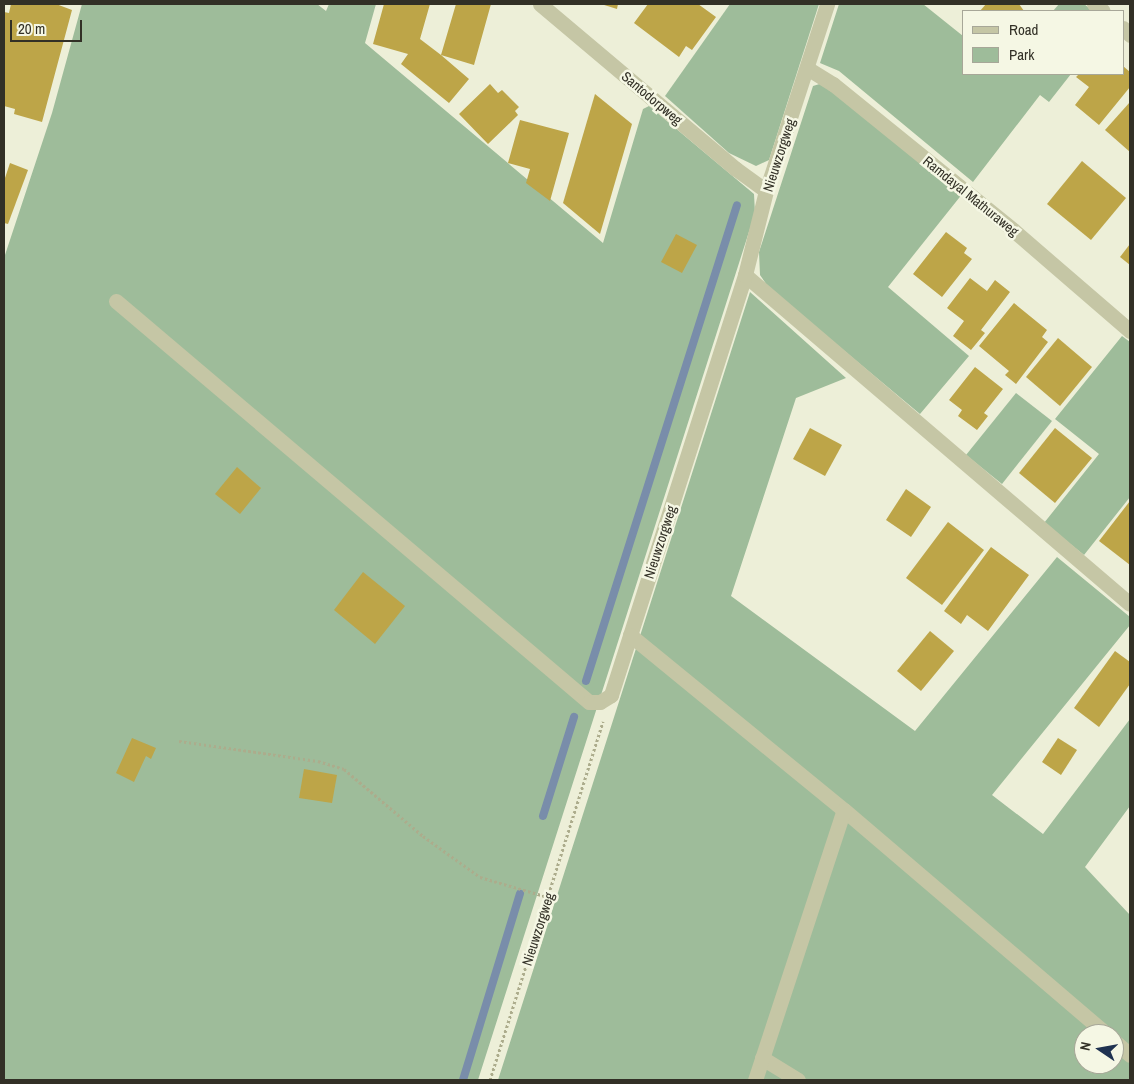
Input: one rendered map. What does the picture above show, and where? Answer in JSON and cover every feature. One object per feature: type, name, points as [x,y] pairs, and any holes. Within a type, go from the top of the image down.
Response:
[{"type":"street","name":"Santodorpweg","points":[[540,4],[736,169],[766,191]]},
{"type":"street","name":"Nieuwzorgweg","points":[[611,696],[745,275],[766,191],[808,68],[827,4]]},
{"type":"street","name":"Ramdayal Mathuraweg","points":[[808,68],[833,84],[1006,224],[1130,331]]},
{"type":"street","points":[[745,275],[1130,604]]},
{"type":"street","points":[[116,301],[589,702],[600,702],[611,696]]},
{"type":"street","points":[[630,635],[844,810],[1094,1024]]},
{"type":"street","points":[[755,1080],[844,810]]},
{"type":"street","points":[[762,1058],[798,1080]]},
{"type":"path","name":"Nieuwzorgweg","points":[[490,1080],[611,696]]},
{"type":"path","points":[[179,742],[318,761],[344,769],[423,836],[480,877],[548,897]]},
{"type":"green space","points":[[82,4],[317,4],[326,11],[329,4],[376,4],[365,43],[603,243],[643,109],[649,106],[754,194],[755,213],[478,1080],[4,1080],[4,258],[52,113]]},
{"type":"green space","points":[[730,4],[819,4],[769,160],[756,166],[729,153],[665,96]]},
{"type":"green space","points":[[839,4],[923,4],[962,35],[962,75],[1070,75],[1049,102],[1040,95],[973,182],[839,71],[820,63]]},
{"type":"green space","points":[[1059,4],[1084,4],[1092,10],[1054,10]]},
{"type":"green space","points":[[826,82],[963,193],[888,287],[969,356],[920,414],[769,288],[760,275],[759,252],[813,86]]},
{"type":"green space","points":[[750,292],[846,378],[796,398],[731,596],[915,731],[1057,557],[1130,617],[1130,625],[992,795],[1043,834],[1130,719],[1130,806],[1085,867],[1130,915],[1130,1080],[498,1080]]},
{"type":"green space","points":[[1122,336],[1130,342],[1130,497],[1084,555],[1044,523],[1099,454],[1055,419]]},
{"type":"green space","points":[[1016,393],[1052,421],[1002,484],[966,455]]},
{"type":"building","points":[[11,4],[56,4],[72,10],[42,122],[14,114],[15,109],[4,106],[4,12],[9,13]]},
{"type":"building","points":[[384,4],[430,4],[420,39],[469,79],[449,103],[401,64],[408,54],[373,44]]},
{"type":"building","points":[[456,4],[491,4],[474,65],[441,55]]},
{"type":"building","points":[[601,4],[618,4],[617,9]]},
{"type":"building","points":[[648,4],[698,4],[716,17],[692,50],[686,46],[679,57],[634,23]]},
{"type":"building","points":[[986,4],[1019,4],[1023,10],[981,10]]},
{"type":"building","points":[[1124,67],[1130,72],[1130,87],[1099,125],[1075,105],[1089,87],[1076,77],[1078,75],[1124,75]]},
{"type":"building","points":[[490,84],[498,93],[502,90],[519,107],[515,111],[518,115],[488,144],[459,114]]},
{"type":"building","points":[[595,94],[632,124],[600,234],[563,203]]},
{"type":"building","points":[[1130,102],[1130,152],[1105,130]]},
{"type":"building","points":[[520,120],[569,133],[550,201],[526,183],[530,169],[508,163]]},
{"type":"building","points":[[1082,161],[1126,198],[1091,240],[1047,204]]},
{"type":"building","points":[[10,163],[28,170],[8,224],[4,223],[4,181]]},
{"type":"building","points":[[946,232],[967,248],[964,253],[972,259],[942,297],[913,274]]},
{"type":"building","points":[[676,234],[697,245],[682,273],[661,262]]},
{"type":"building","points":[[1130,244],[1130,265],[1120,257]]},
{"type":"building","points":[[970,278],[987,291],[995,280],[1010,292],[981,330],[985,333],[971,350],[953,336],[964,321],[947,308]]},
{"type":"building","points":[[1014,303],[1047,330],[1042,337],[1048,342],[1016,384],[1005,375],[1009,371],[979,346]]},
{"type":"building","points":[[1058,338],[1092,367],[1060,406],[1026,377]]},
{"type":"building","points":[[975,367],[1003,389],[984,413],[988,416],[977,430],[958,416],[962,410],[949,400]]},
{"type":"building","points":[[810,428],[842,445],[825,476],[793,459]]},
{"type":"building","points":[[1055,428],[1092,458],[1055,503],[1019,473]]},
{"type":"building","points":[[237,467],[261,488],[240,514],[215,494]]},
{"type":"building","points":[[906,489],[931,507],[911,537],[886,520]]},
{"type":"building","points":[[1130,501],[1130,565],[1099,541]]},
{"type":"building","points":[[948,522],[984,550],[942,605],[906,578]]},
{"type":"building","points":[[991,547],[1029,575],[988,631],[967,615],[961,624],[944,611]]},
{"type":"building","points":[[363,572],[405,606],[375,644],[334,610]]},
{"type":"building","points":[[930,631],[954,651],[921,691],[897,671]]},
{"type":"building","points":[[1115,651],[1130,662],[1130,684],[1099,727],[1074,708]]},
{"type":"building","points":[[132,738],[156,748],[151,759],[146,756],[134,782],[116,773]]},
{"type":"building","points":[[1058,738],[1077,750],[1061,775],[1042,762]]},
{"type":"building","points":[[304,769],[337,775],[332,803],[299,798]]},
{"type":"waterway","points":[[586,681],[737,205]]},
{"type":"waterway","points":[[543,816],[574,717]]},
{"type":"waterway","points":[[463,1080],[520,893]]}]
